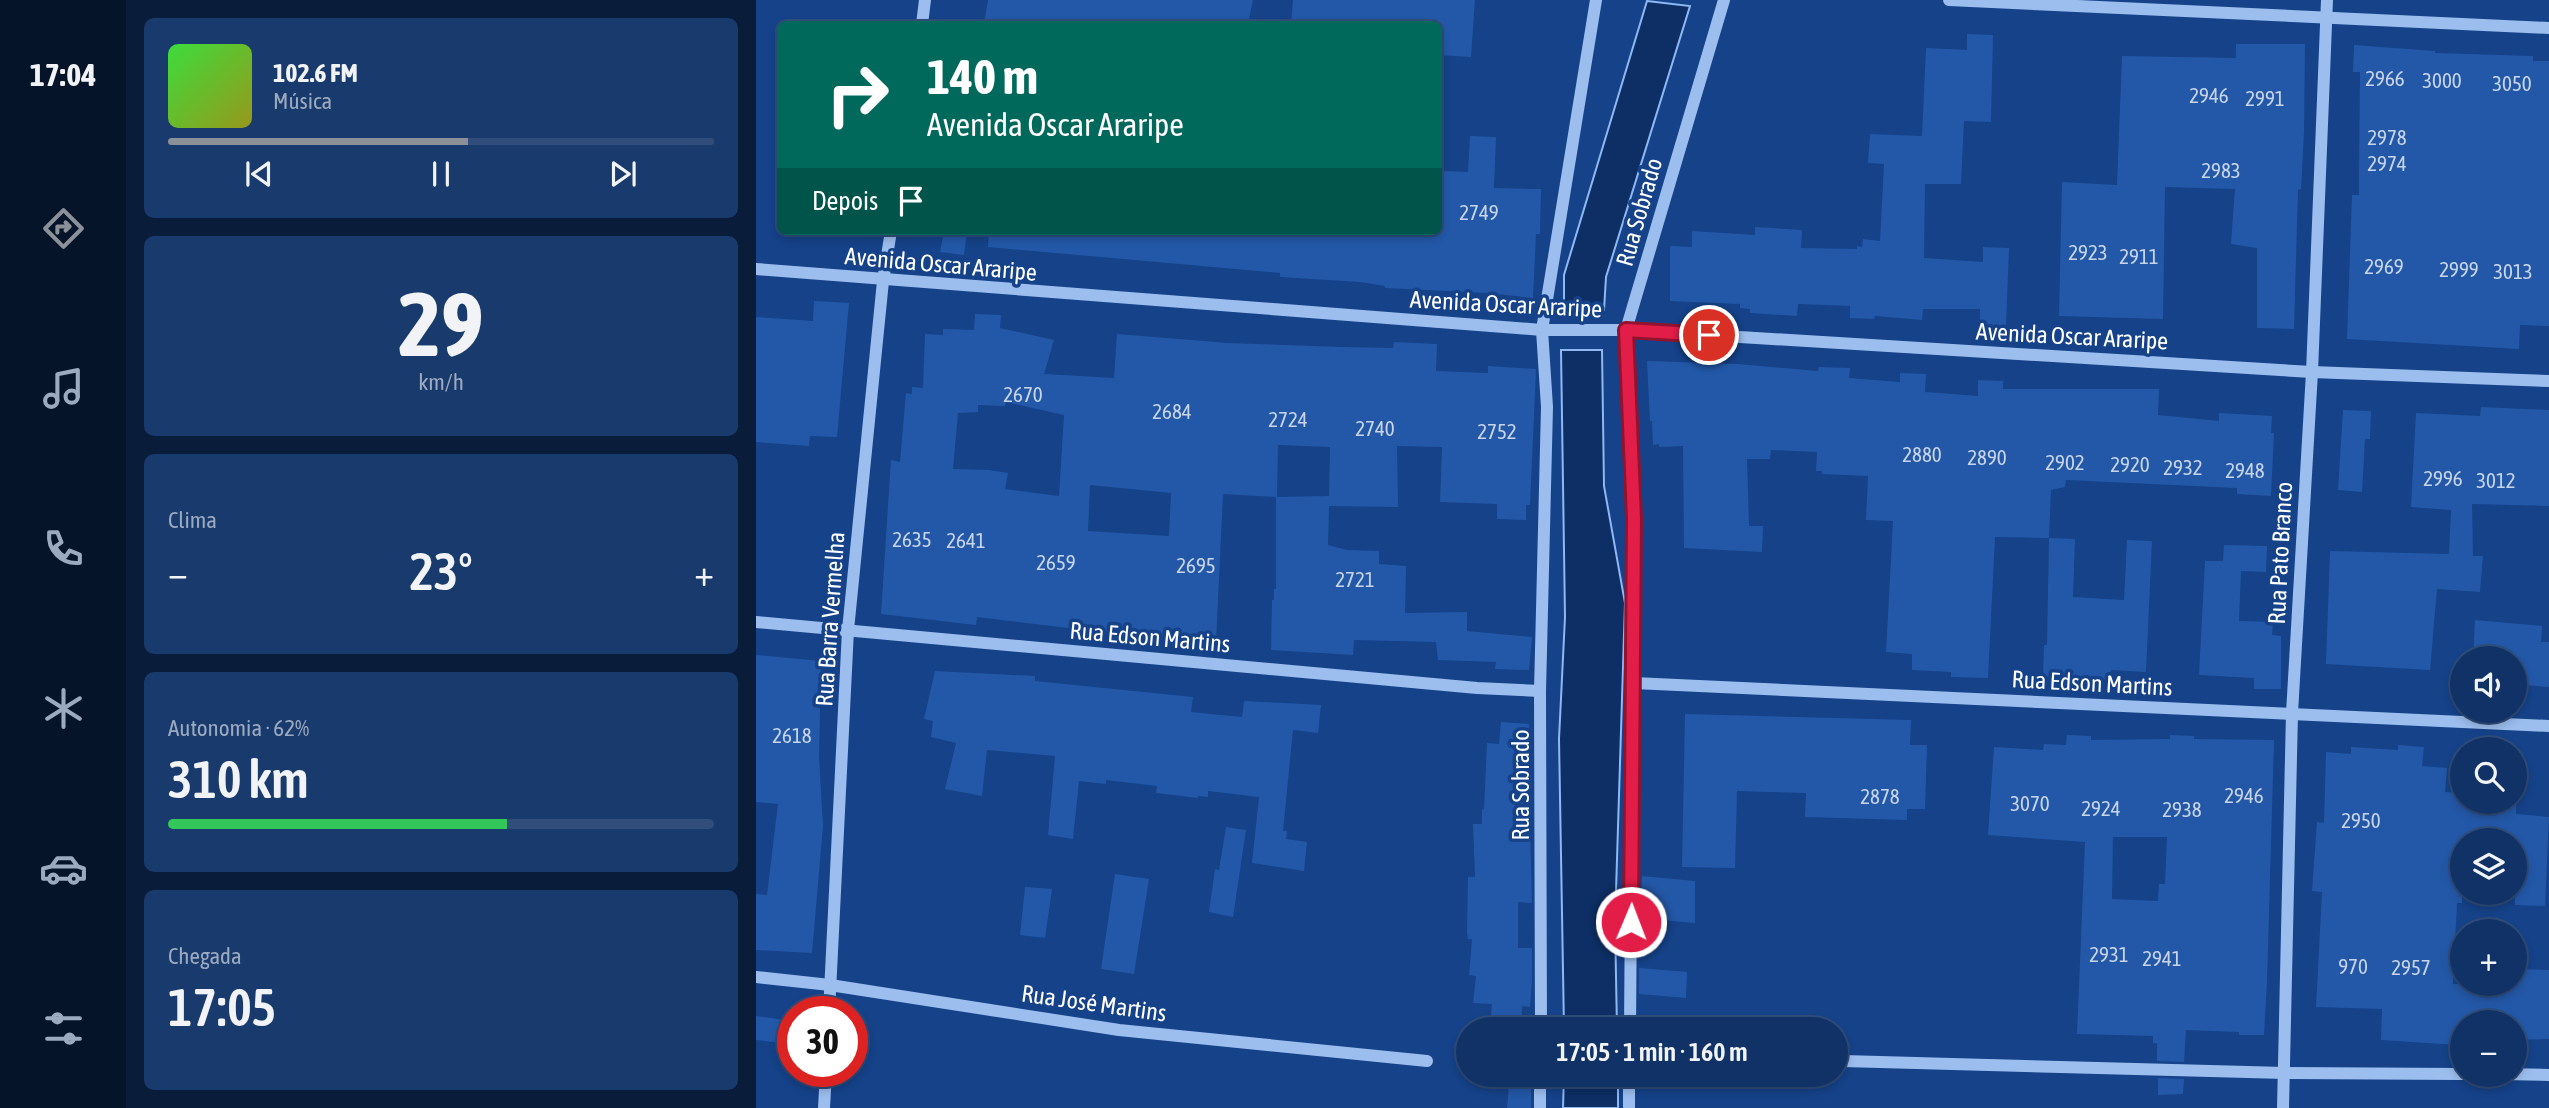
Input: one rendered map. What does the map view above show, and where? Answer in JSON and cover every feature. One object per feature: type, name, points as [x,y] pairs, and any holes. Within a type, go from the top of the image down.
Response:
[{"type":"street","points":[[922,21],[925,0]]},
{"type":"street","name":"Rua Sobrado","points":[[1541,1017],[1540,691],[1547,407],[1542,330],[1596,0]]},
{"type":"street","name":"Rua Sobrado","points":[[1630,1017],[1634,518],[1626,330],[1724,0]]},
{"type":"street","points":[[1949,0],[2549,28]]},
{"type":"street","name":"Rua Pato Branco","points":[[2283,1108],[2292,713],[2312,372],[2327,0]]},
{"type":"street","name":"Rua Barra Vermelha","points":[[830,996],[848,630],[883,281],[890,235]]},
{"type":"street","name":"Avenida Oscar Araripe","points":[[756,269],[883,281],[1542,330],[1626,330],[2312,372],[2549,381]]},
{"type":"street","name":"Rua Edson Martins","points":[[756,622],[1477,688],[1540,691]]},
{"type":"street","name":"Rua Edson Martins","points":[[1634,683],[2549,726]]},
{"type":"street","name":"Rua José Martins","points":[[756,977],[830,985],[1119,1030],[1427,1061]]},
{"type":"street","points":[[1848,1062],[2285,1073],[2450,1074]]},
{"type":"street","points":[[2527,1075],[2549,1075]]},
{"type":"street","points":[[824,1108],[825,1087]]},
{"type":"street","points":[[1540,1087],[1540,1108]]},
{"type":"street","points":[[1629,1087],[1629,1108]]},
{"type":"water","points":[[1647,1],[1690,6],[1606,277],[1604,310],[1564,310],[1564,275]]},
{"type":"water","points":[[1561,350],[1602,350],[1604,486],[1625,603],[1615,923],[1617,1017],[1564,1017],[1559,739],[1565,617]]},
{"type":"water","points":[[1564,1087],[1618,1087],[1618,1108],[1563,1108]]},
{"type":"building","points":[[988,0],[1253,0],[1249,21],[984,21]]},
{"type":"building","points":[[1293,0],[1475,0],[1471,57],[1442,55],[1442,21],[1291,21]]},
{"type":"building","points":[[1967,34],[1993,35],[1991,122],[1964,121],[1961,184],[1925,184],[1924,258],[1983,262],[1983,247],[2009,248],[2006,327],[1980,325],[1980,309],[1923,309],[1922,320],[1875,316],[1874,319],[1850,318],[1850,306],[1798,304],[1797,316],[1750,313],[1750,309],[1740,308],[1740,304],[1670,301],[1670,246],[1692,247],[1692,231],[1755,235],[1755,227],[1802,230],[1801,248],[1857,249],[1857,246],[1862,247],[1863,239],[1880,241],[1884,164],[1868,163],[1870,134],[1922,136],[1926,48],[1967,50]]},
{"type":"building","points":[[2236,44],[2305,44],[2304,132],[2301,189],[2298,190],[2294,329],[2257,328],[2257,248],[2231,244],[2235,189],[2165,187],[2163,319],[2059,316],[2062,182],[2117,185],[2122,56],[2236,58]]},
{"type":"building","points":[[2354,45],[2435,53],[2533,56],[2533,61],[2549,61],[2549,326],[2520,325],[2519,349],[2347,339],[2352,195],[2359,195],[2360,72],[2353,72]]},
{"type":"building","points":[[1470,136],[1496,137],[1494,188],[1541,189],[1540,234],[1536,234],[1533,298],[1385,288],[1360,282],[1280,277],[1280,273],[988,247],[989,235],[1442,235],[1444,171],[1468,172]]},
{"type":"building","points":[[943,235],[966,235],[964,255],[940,252]]},
{"type":"building","points":[[814,301],[849,303],[837,437],[810,436],[809,446],[756,442],[756,317],[813,321]]},
{"type":"building","points":[[975,314],[1001,315],[1000,328],[1054,340],[1044,374],[1114,378],[1117,334],[1228,343],[1343,347],[1393,348],[1394,342],[1437,344],[1436,371],[1488,373],[1488,366],[1536,369],[1530,505],[1526,505],[1526,520],[1497,519],[1497,504],[1440,502],[1442,447],[1397,446],[1398,507],[1329,506],[1328,545],[1347,550],[1379,551],[1379,564],[1406,566],[1405,613],[1467,612],[1467,631],[1532,637],[1529,670],[1495,669],[1496,662],[1438,660],[1436,642],[1354,640],[1353,655],[1271,650],[1272,600],[1276,589],[1277,497],[1223,494],[1216,642],[1143,637],[977,617],[976,625],[881,614],[891,460],[900,462],[906,393],[912,394],[912,387],[923,388],[925,334],[943,335],[943,329],[974,330]],"holes":[[[1006,402],[1064,415],[1059,496],[1005,489],[1008,473],[953,469],[958,413],[978,412],[978,405],[1005,406]],[[1278,445],[1330,447],[1329,496],[1277,497]],[[1090,485],[1171,493],[1169,536],[1088,531]]]},
{"type":"building","points":[[1647,361],[1738,364],[1818,371],[1819,367],[1850,368],[1849,378],[1900,382],[1900,373],[1926,374],[1925,392],[1978,396],[1978,380],[2003,381],[2003,389],[2159,389],[2158,415],[2219,421],[2219,413],[2272,416],[2271,433],[2274,433],[2271,496],[2237,494],[2237,488],[2066,480],[2065,487],[2051,490],[2049,538],[1995,537],[1988,678],[1951,677],[1951,672],[1912,670],[1912,654],[1886,652],[1893,521],[1866,520],[1868,476],[1822,474],[1822,471],[1816,471],[1817,452],[1771,450],[1770,459],[1747,459],[1749,526],[1763,526],[1762,552],[1684,548],[1683,446],[1653,445]]},
{"type":"building","points":[[2481,407],[2549,410],[2549,506],[2472,504],[2473,556],[2483,556],[2480,592],[2437,589],[2430,670],[2326,664],[2330,551],[2449,554],[2451,510],[2411,507],[2416,413],[2480,416]]},
{"type":"building","points":[[2343,410],[2371,411],[2370,439],[2365,439],[2362,492],[2338,490]]},
{"type":"building","points":[[2049,538],[2075,539],[2073,597],[2124,600],[2127,540],[2152,541],[2146,672],[2111,670],[2110,680],[2043,676],[2044,645],[2047,645]]},
{"type":"building","points":[[2224,545],[2267,546],[2266,572],[2241,571],[2239,621],[2273,622],[2272,635],[2281,636],[2281,689],[2254,689],[2254,678],[2199,675],[2205,561],[2223,561]]},
{"type":"building","points":[[2475,620],[2542,626],[2541,642],[2549,642],[2549,687],[2527,685],[2527,646],[2474,646]]},
{"type":"building","points":[[756,655],[821,661],[819,757],[823,826],[812,953],[756,950],[756,894],[767,895],[778,804],[756,802]]},
{"type":"building","points":[[935,671],[1035,676],[1035,681],[1193,697],[1191,712],[1242,717],[1244,701],[1321,705],[1318,733],[1293,730],[1283,831],[1287,831],[1286,839],[1307,842],[1304,871],[1252,863],[1259,797],[1208,791],[1208,797],[1198,798],[1156,793],[1157,786],[1106,780],[1106,784],[1079,781],[1073,839],[1048,835],[1055,756],[987,750],[982,796],[945,789],[956,743],[931,737],[933,721],[924,719]]},
{"type":"building","points":[[1685,714],[1911,720],[1910,745],[1927,745],[1925,809],[1907,809],[1907,820],[1805,817],[1806,793],[1737,791],[1735,868],[1682,867]]},
{"type":"building","points":[[1501,722],[1529,724],[1527,811],[1530,825],[1532,903],[1518,902],[1518,948],[1532,948],[1532,981],[1530,1007],[1522,1006],[1522,1017],[1491,1017],[1492,1004],[1473,1003],[1476,976],[1469,975],[1472,939],[1468,939],[1467,933],[1468,877],[1475,877],[1473,824],[1482,824],[1487,743],[1499,744]]},
{"type":"building","points":[[2067,735],[2091,736],[2091,740],[2170,739],[2170,735],[2194,736],[2194,739],[2274,740],[2264,1035],[2186,1030],[2184,1062],[2157,1061],[2157,1043],[2153,1043],[2153,1036],[2077,1034],[2085,842],[1988,835],[1994,747],[2043,750],[2044,744],[2066,745]],"holes":[[[2113,837],[2167,837],[2165,884],[2159,884],[2158,901],[2112,899]]]},
{"type":"building","points":[[2398,745],[2424,747],[2422,766],[2447,768],[2445,792],[2450,792],[2450,814],[2549,817],[2545,906],[2515,905],[2527,905],[2527,828],[2450,828],[2450,905],[2457,905],[2456,919],[2450,919],[2450,996],[2527,996],[2527,969],[2549,970],[2549,1039],[2527,1040],[2527,1010],[2450,1010],[2450,1044],[2381,1040],[2382,1009],[2316,1007],[2322,892],[2312,891],[2317,822],[2324,823],[2326,752],[2351,754],[2351,747],[2398,750]]},
{"type":"building","points":[[1226,827],[1246,830],[1233,917],[1209,912],[1215,869],[1219,870]]},
{"type":"building","points":[[1115,874],[1149,879],[1134,974],[1101,969]]},
{"type":"building","points":[[1642,876],[1695,881],[1695,923],[1640,918]]},
{"type":"building","points":[[1025,887],[1052,889],[1045,938],[1020,935]]},
{"type":"building","points":[[1639,968],[1687,972],[1686,998],[1639,994]]},
{"type":"building","points":[[756,1016],[777,1019],[777,1042],[756,1040]]},
{"type":"building","points":[[2158,1078],[2184,1079],[2183,1094],[2158,1095]]},
{"type":"building","points":[[1509,1087],[1531,1087],[1531,1108],[1507,1108]]},
{"type":"route","points":[[1631,922],[1634,518],[1626,330],[1709,335]]}]
